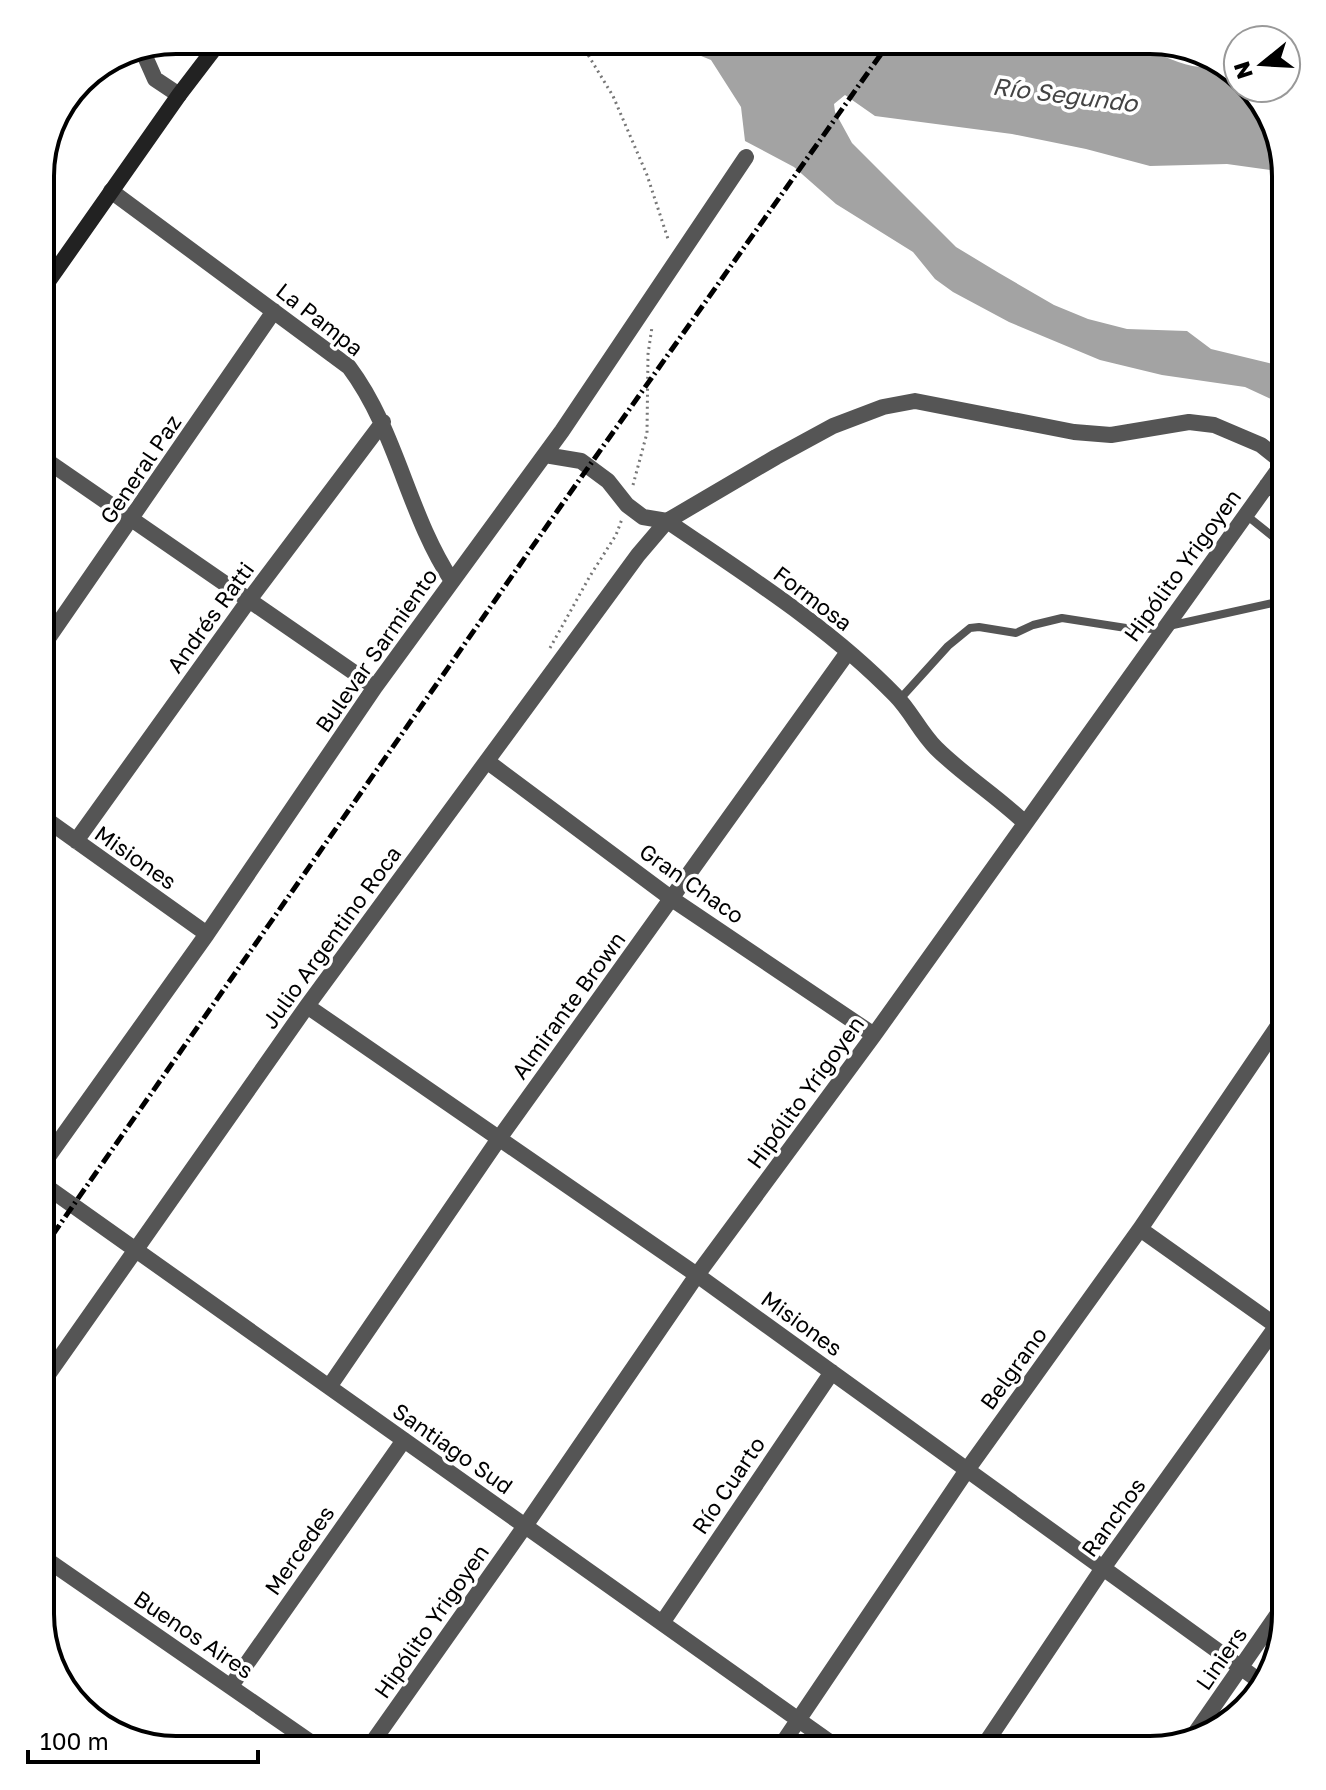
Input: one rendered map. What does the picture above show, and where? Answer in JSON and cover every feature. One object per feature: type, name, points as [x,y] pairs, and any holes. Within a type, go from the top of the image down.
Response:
[{"type":"street","points":[[54,273],[210,54]]},
{"type":"street","points":[[146,58],[155,79],[179,95]]},
{"type":"street","name":"Bulevar Sarmiento","points":[[54,1148],[207,934],[375,687],[545,455],[746,157]]},
{"type":"street","name":"La Pampa","points":[[111,191],[349,367],[383,422],[438,560],[452,581]]},
{"type":"street","name":"General Paz","points":[[54,630],[274,311]]},
{"type":"street","name":"Julio Argentino Roca","points":[[54,1366],[307,1006],[638,555],[667,521],[833,426],[883,407],[915,401],[1074,432],[1111,435],[1189,422],[1214,425],[1261,445],[1272,454]]},
{"type":"street","name":"Andrés Ratti","points":[[76,841],[249,600],[383,422]]},
{"type":"street","name":"Formosa","points":[[545,455],[581,461],[608,481],[627,505],[643,517],[667,521],[812,621],[899,700],[938,751],[1025,823]]},
{"type":"street","points":[[54,466],[375,687]]},
{"type":"street","name":"Hipólito Yrigoyen","points":[[377,1736],[697,1275],[874,1035],[1272,479]]},
{"type":"street","points":[[1267,485],[1272,488]]},
{"type":"street","name":"Almirante Brown","points":[[329,1387],[498,1140],[848,652]]},
{"type":"street","name":"Gran Chaco","points":[[488,762],[672,899],[874,1035]]},
{"type":"street","name":"Misiones","points":[[54,825],[207,934]]},
{"type":"street","name":"Misiones","points":[[307,1006],[697,1275],[1254,1678]]},
{"type":"street","name":"Belgrano","points":[[788,1736],[967,1470],[1140,1229],[1272,1035]]},
{"type":"street","name":"Santiago Sud","points":[[54,1192],[821,1736]]},
{"type":"street","points":[[1140,1229],[1272,1317]]},
{"type":"street","name":"Ranchos","points":[[990,1736],[1103,1568],[1272,1339]]},
{"type":"street","name":"Río Cuarto","points":[[662,1623],[832,1372]]},
{"type":"street","name":"Mercedes","points":[[231,1686],[404,1440]]},
{"type":"street","name":"Buenos Aires","points":[[54,1565],[302,1736]]},
{"type":"street","name":"Liniers","points":[[1201,1724],[1271,1623]]},
{"type":"lane","points":[[1246,515],[1272,536]]},
{"type":"lane","points":[[899,700],[948,646],[970,628],[1016,633],[1062,618],[1126,628],[1165,626],[1272,603]]},
{"type":"water","name":"Río Segundo","points":[[696,54],[1158,54],[1211,70],[1222,78],[1222,104],[1248,104],[1251,108],[1268,144],[1272,170],[1227,164],[1150,166],[1012,134],[875,116],[845,95],[834,104],[835,112],[852,143],[956,247],[1054,305],[1088,319],[1127,329],[1187,331],[1211,349],[1272,364],[1272,400],[1245,387],[1162,375],[1100,360],[1009,322],[953,292],[935,279],[913,252],[836,204],[794,167],[745,141],[741,107],[711,60]]},
{"type":"railway","points":[[54,1233],[558,510],[881,54]]}]
